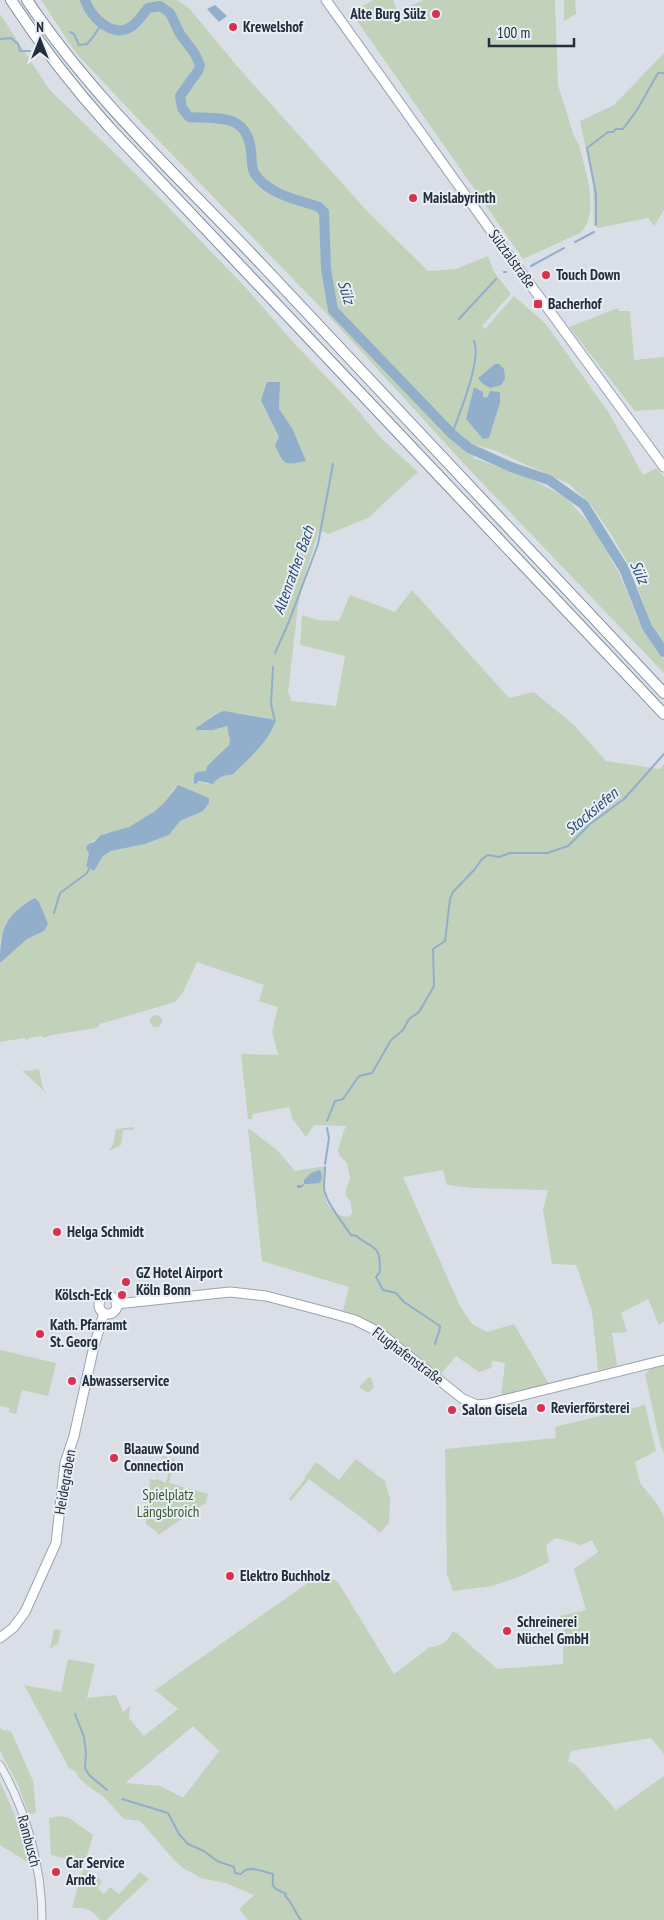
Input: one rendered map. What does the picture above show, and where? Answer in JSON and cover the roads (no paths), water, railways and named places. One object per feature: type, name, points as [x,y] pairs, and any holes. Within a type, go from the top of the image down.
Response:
[{"type":"highway","points":[[11,0],[39,43],[80,95],[110,128],[664,714]]},
{"type":"highway","points":[[27,0],[51,36],[116,113],[664,692]]},
{"type":"main road","name":"Sülztalstraße","points":[[326,0],[664,467]]},
{"type":"main road","name":"Flughafenstraße","points":[[116,1304],[230,1292],[264,1296],[334,1314],[355,1320],[379,1332],[463,1399],[477,1405],[494,1403],[664,1360]]},
{"type":"main road","points":[[104,1297],[112,1297],[116,1304],[114,1310],[112,1313],[104,1313],[101,1311],[99,1304],[104,1297]]},
{"type":"main road","name":"Heidegraben","points":[[0,1638],[13,1628],[25,1612],[56,1543],[64,1470],[74,1436],[94,1346],[104,1313]]},
{"type":"street","name":"Rambusch","points":[[0,1765],[15,1796],[31,1842],[40,1884],[42,1920]]},
{"type":"water","points":[[215,5],[227,16],[219,22],[207,9]]},
{"type":"water","points":[[495,364],[499,364],[504,369],[505,379],[501,385],[490,388],[478,378]]},
{"type":"water","points":[[267,382],[280,382],[279,409],[292,428],[306,461],[289,463],[283,460],[278,452],[275,445],[279,437],[261,400]]},
{"type":"water","points":[[474,387],[483,392],[483,397],[487,398],[490,391],[500,392],[500,403],[489,438],[483,439],[466,419]]},
{"type":"water","points":[[224,711],[276,720],[263,743],[232,775],[221,777],[213,784],[199,781],[196,784],[194,783],[194,775],[197,772],[206,771],[207,766],[229,745],[230,741],[227,726],[213,730],[196,730],[196,728],[216,714]]},
{"type":"water","points":[[178,785],[209,798],[209,803],[203,811],[180,821],[169,835],[145,844],[111,851],[103,856],[94,871],[86,866],[89,854],[86,848],[88,844],[94,842],[101,835],[129,827],[155,811]]},
{"type":"water","points":[[35,898],[39,902],[48,924],[44,931],[27,939],[0,963],[1,941],[6,924],[17,910]]},
{"type":"water","points":[[321,1171],[322,1178],[320,1183],[305,1184],[301,1188],[297,1188],[297,1185],[304,1184],[304,1180],[311,1173]]},
{"type":"waterway","name":"Sülz","points":[[85,0],[97,19],[104,25],[118,30],[125,30],[132,26],[148,8],[160,6],[170,13],[180,34],[195,54],[200,65],[198,71],[180,96],[182,108],[189,117],[230,120],[238,124],[244,130],[248,139],[253,169],[261,181],[275,192],[319,207],[324,212],[326,269],[333,310],[452,434],[469,448],[511,467],[549,480],[584,505],[624,569],[647,627],[664,652]]},
{"type":"waterway","points":[[70,32],[74,34],[79,45],[87,44],[102,23]]},
{"type":"waterway","points":[[0,39],[11,38],[18,44],[20,51],[30,51]]},
{"type":"waterway","points":[[596,225],[596,194],[587,148],[608,132],[623,129],[637,110],[658,73],[664,73]]},
{"type":"waterway","points":[[575,242],[594,232]]},
{"type":"waterway","points":[[531,266],[564,248]]},
{"type":"waterway","points":[[459,319],[496,279]]},
{"type":"waterway","points":[[452,434],[472,374],[476,350],[474,341]]},
{"type":"waterway","name":"Altenrather Bach","points":[[275,653],[318,544],[333,464]]},
{"type":"waterway","name":"Altenrather Bach","points":[[273,667],[271,704],[275,721]]},
{"type":"waterway","name":"Stocksiefen","points":[[327,1121],[335,1101],[343,1099],[359,1076],[372,1073],[391,1040],[403,1030],[409,1019],[419,1012],[434,986],[433,949],[445,941],[450,899],[453,892],[482,859],[488,855],[499,857],[510,853],[547,853],[568,846],[590,824],[624,799],[664,754]]},
{"type":"waterway","name":"Altenrather Bach","points":[[54,913],[60,893],[86,874],[90,868]]},
{"type":"waterway","name":"Stocksiefen","points":[[325,1164],[329,1138],[327,1128]]},
{"type":"waterway","name":"Stocksiefen","points":[[325,1167],[324,1187],[327,1198],[351,1235],[357,1236],[376,1250],[379,1258],[380,1272],[376,1277],[383,1290],[396,1293],[404,1302],[440,1326],[435,1344]]},
{"type":"waterway","points":[[75,1714],[84,1737],[85,1768],[89,1775],[107,1790]]},
{"type":"waterway","points":[[122,1799],[168,1813],[179,1834],[188,1844],[204,1851],[217,1861],[234,1867],[235,1873],[241,1874],[252,1869],[273,1874],[274,1887],[286,1894],[285,1896],[301,1920]]},
{"type":"place","name":"Alte Burg Sülz","points":[[436,14]]},
{"type":"place","name":"Krewelshof","points":[[233,27]]},
{"type":"place","name":"Maislabyrinth","points":[[413,198]]},
{"type":"place","name":"Touch Down","points":[[546,275]]},
{"type":"place","name":"Bacherhof","points":[[538,304]]},
{"type":"place","name":"Helga Schmidt","points":[[57,1232]]},
{"type":"place","name":"GZ Hotel Airport Köln Bonn","points":[[126,1282]]},
{"type":"place","name":"Kölsch-Eck","points":[[122,1295]]},
{"type":"place","name":"Kath. Pfarramt St. Georg","points":[[40,1334]]},
{"type":"place","name":"Abwasserservice","points":[[72,1381]]},
{"type":"place","name":"Revierförsterei","points":[[541,1408]]},
{"type":"place","name":"Salon Gisela","points":[[452,1410]]},
{"type":"place","name":"Blaauw Sound Connection","points":[[114,1458]]},
{"type":"place","name":"Elektro Buchholz","points":[[230,1576]]},
{"type":"place","name":"Schreinerei Nüchel GmbH","points":[[507,1631]]},
{"type":"place","name":"Car Service Arndt","points":[[56,1872]]},
{"type":"park label","name":"Spielplatz Längsbroich","points":[[168,1504]]}]
